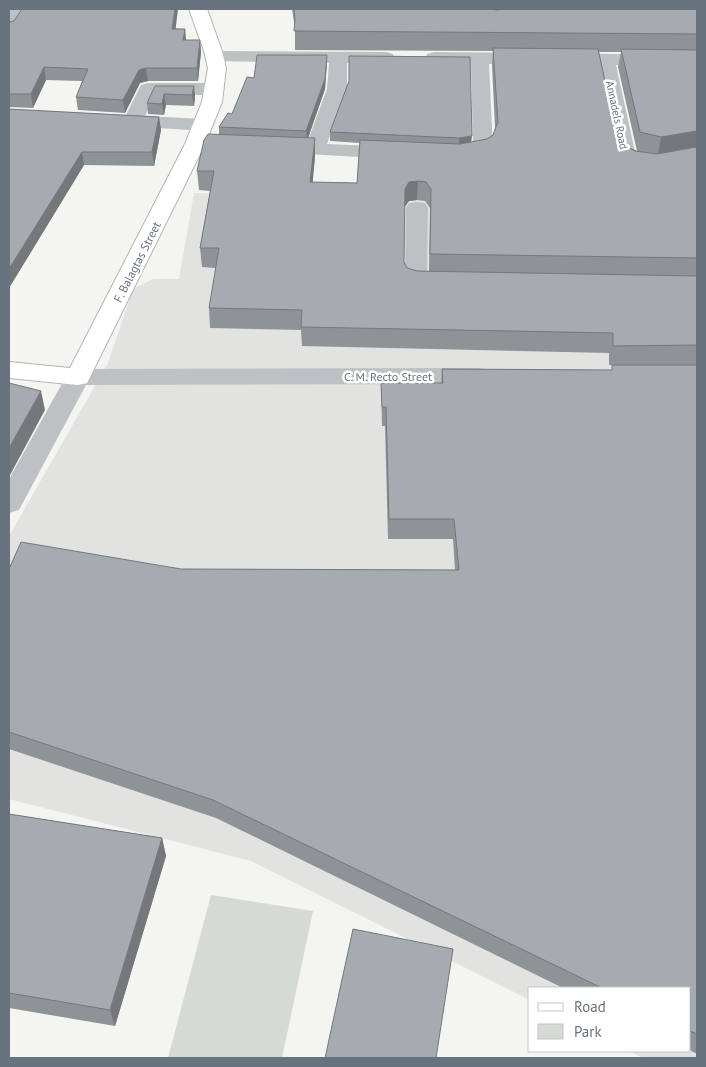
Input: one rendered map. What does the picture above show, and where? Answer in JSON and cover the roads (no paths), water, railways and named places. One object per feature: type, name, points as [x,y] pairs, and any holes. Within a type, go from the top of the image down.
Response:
[{"type":"main road","name":"F. Balagtas Street","points":[[78,377],[204,138],[215,89],[217,70],[216,57],[198,9]]},
{"type":"main road","points":[[9,370],[78,377]]},
{"type":"street","points":[[9,29],[14,18],[15,10],[12,9]]},
{"type":"street","points":[[216,57],[697,60]]},
{"type":"street","points":[[315,150],[338,89],[338,58]]},
{"type":"street","points":[[440,155],[470,154],[483,148],[480,58]]},
{"type":"street","name":"Annadels Road","points":[[605,59],[626,155],[638,163],[653,166],[667,165],[697,156]]},
{"type":"street","points":[[133,121],[148,89],[215,89]]},
{"type":"street","points":[[104,120],[133,121],[204,138]]},
{"type":"street","points":[[260,147],[411,154]]},
{"type":"street","points":[[417,208],[416,282],[464,283]]},
{"type":"street","name":"C. M. Recto Street","points":[[78,377],[498,376]]},
{"type":"street","name":"F. Balagtas Street","points":[[9,503],[78,377]]}]
